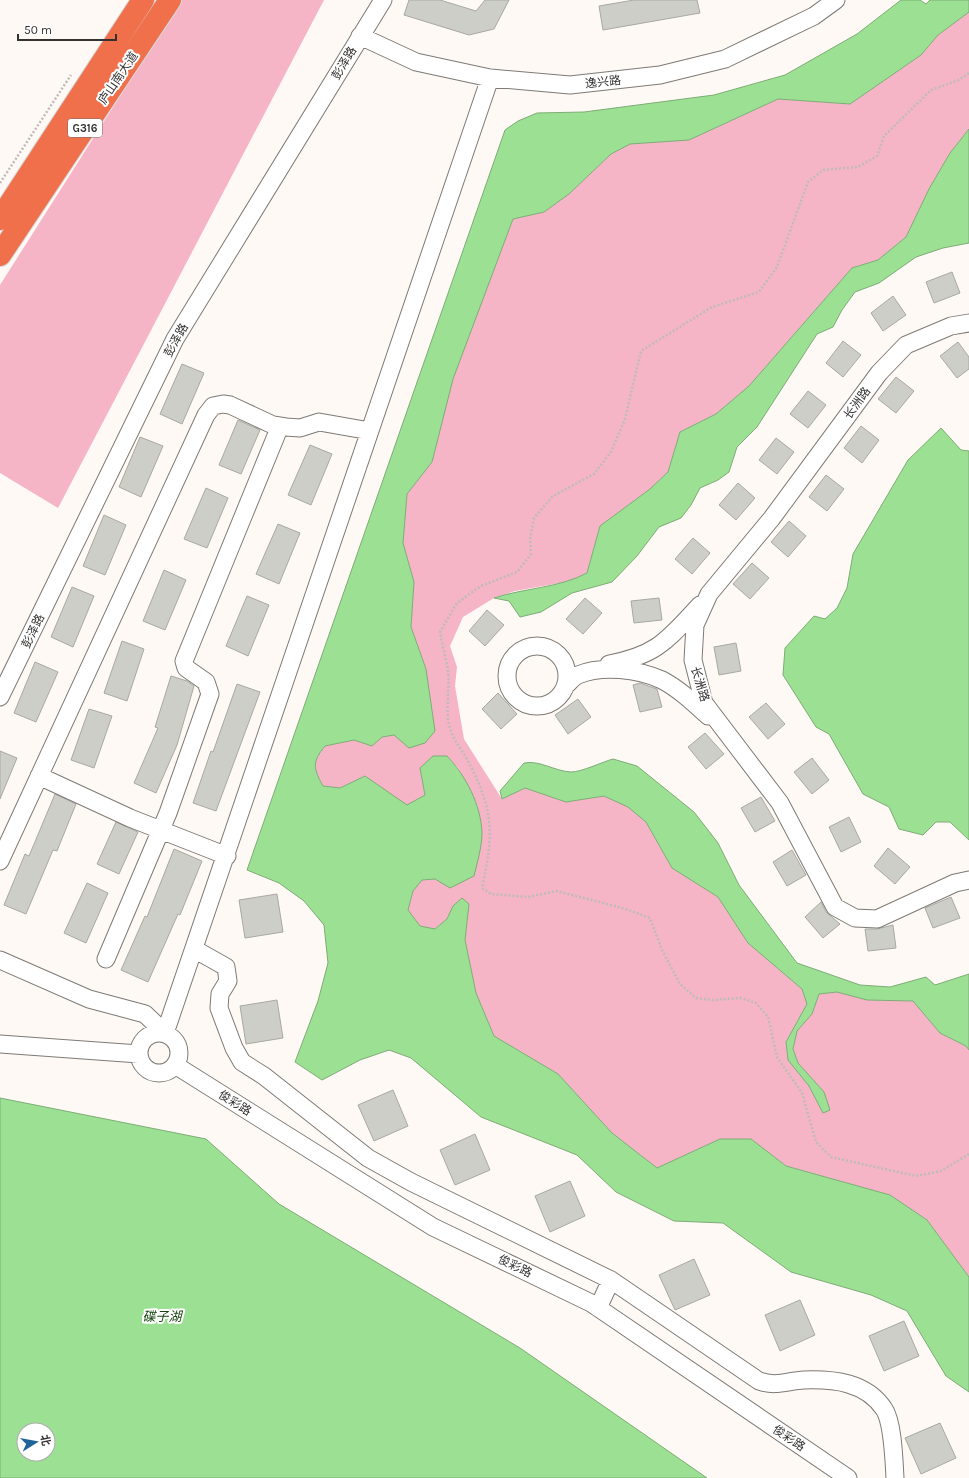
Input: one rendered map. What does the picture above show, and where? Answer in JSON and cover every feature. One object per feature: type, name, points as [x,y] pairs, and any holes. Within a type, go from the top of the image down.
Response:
[{"type":"highway","name":"庐山南大道","points":[[0,219],[143,0]]},
{"type":"highway","name":"庐山南大道","points":[[0,255],[170,0]]},
{"type":"street","name":"彭泽路","points":[[0,698],[175,339],[383,0]]},
{"type":"street","name":"逸兴路","points":[[360,36],[416,62],[490,78],[570,85],[660,75],[725,59],[814,16],[836,0]]},
{"type":"street","points":[[165,1034],[227,856],[490,78]]},
{"type":"street","name":"长洲路","points":[[969,324],[951,326],[906,346],[879,373],[772,518],[710,594],[695,625],[692,660],[704,703],[780,803],[836,907],[855,918],[877,919],[949,886],[969,880]]},
{"type":"street","points":[[0,861],[206,415],[213,406],[223,404],[230,405],[273,425],[300,428],[319,422],[370,431]]},
{"type":"street","points":[[106,959],[161,830],[210,694],[206,682],[186,668],[184,661],[280,426]]},
{"type":"street","points":[[562,660],[573,666],[590,667],[629,660],[647,654],[664,642],[710,594]]},
{"type":"street","points":[[566,686],[567,668],[553,650],[543,646],[528,647],[519,652],[512,658],[507,671],[508,685],[515,698],[529,706],[545,706],[555,701],[561,695],[566,686],[576,676],[593,672],[616,670],[638,672],[662,680],[688,697],[726,731]]},
{"type":"street","points":[[39,776],[130,818],[227,856]]},
{"type":"street","points":[[194,949],[226,966],[228,981],[220,994],[219,1008],[234,1048],[242,1062],[264,1076],[368,1158],[411,1182],[611,1280],[759,1381],[770,1385],[803,1380],[830,1380],[850,1383],[869,1394],[884,1409],[890,1428],[895,1478]]},
{"type":"street","points":[[0,960],[89,999],[145,1014],[165,1034],[175,1041],[178,1047],[179,1053],[175,1065],[170,1070],[156,1072],[144,1066],[139,1054],[140,1047],[147,1037],[159,1032],[165,1034]]},
{"type":"street","points":[[0,1044],[139,1054]]},
{"type":"street","name":"俊彩路","points":[[175,1065],[433,1227],[598,1308],[848,1478]]},
{"type":"street","points":[[598,1308],[611,1280]]},
{"type":"path","points":[[0,183],[74,72]]},
{"type":"path","points":[[969,73],[959,80],[931,90],[884,136],[877,156],[858,167],[823,170],[808,182],[777,267],[759,292],[712,307],[641,351],[625,420],[611,452],[594,474],[553,496],[534,518],[530,539],[531,554],[518,572],[481,586],[457,603],[440,632],[448,670],[449,726],[457,746],[470,764],[485,797],[490,819],[490,852],[482,888],[491,894],[528,897],[557,891],[626,909],[650,918],[662,950],[680,984],[696,998],[712,1000],[741,998],[756,1003],[768,1017],[776,1057],[802,1093],[816,1142],[831,1157],[916,1176],[941,1171],[969,1154]]},
{"type":"shaded area","points":[[181,0],[324,0],[58,508],[0,473],[0,285]]},
{"type":"shaded area","points":[[969,12],[969,129],[950,153],[929,189],[906,237],[878,260],[852,268],[749,386],[716,414],[680,432],[668,472],[650,489],[600,526],[587,573],[571,581],[515,591],[494,598],[463,617],[450,646],[457,667],[455,686],[464,739],[502,799],[525,788],[566,802],[604,796],[628,806],[646,822],[672,868],[718,897],[748,943],[802,989],[807,1004],[786,1042],[788,1059],[809,1086],[823,1113],[824,1092],[798,1063],[793,1049],[797,1031],[812,1014],[819,994],[837,992],[867,1000],[913,1001],[940,1033],[966,1046],[969,1050],[969,1277],[927,1220],[890,1195],[786,1166],[751,1139],[720,1139],[657,1168],[612,1133],[558,1074],[494,1036],[476,993],[465,940],[469,904],[462,899],[453,906],[447,919],[435,929],[420,926],[408,910],[413,891],[422,880],[435,879],[478,807],[458,768],[447,756],[420,768],[425,795],[407,806],[365,776],[340,788],[323,786],[317,775],[315,766],[318,757],[325,746],[354,740],[372,746],[382,737],[394,735],[426,669],[411,627],[414,582],[403,543],[407,494],[432,462],[452,379],[513,219],[544,212],[569,194],[611,154],[630,144],[689,140],[778,99],[850,104],[921,55],[938,35]]},
{"type":"water","points":[[901,0],[920,0],[926,4],[930,0],[969,0],[969,12],[938,35],[921,55],[850,104],[778,99],[689,140],[630,144],[611,154],[569,194],[544,212],[513,219],[453,379],[432,462],[407,494],[403,543],[414,582],[411,627],[426,669],[435,731],[425,743],[409,748],[394,735],[382,737],[372,746],[354,740],[325,746],[318,756],[315,765],[317,774],[323,786],[340,788],[365,776],[407,805],[425,795],[420,768],[433,756],[447,756],[466,782],[479,812],[482,838],[474,876],[450,888],[435,879],[422,880],[413,891],[408,910],[420,926],[435,929],[447,919],[453,906],[462,898],[469,904],[465,940],[476,993],[494,1036],[558,1074],[612,1133],[657,1168],[720,1139],[751,1139],[786,1166],[890,1195],[927,1220],[969,1277],[969,1392],[946,1376],[907,1311],[871,1295],[791,1272],[723,1223],[674,1221],[616,1192],[577,1155],[481,1117],[411,1058],[389,1050],[360,1060],[322,1080],[295,1062],[318,1001],[328,963],[324,925],[304,901],[279,883],[247,870],[505,130],[518,121],[537,113],[584,112],[714,95],[785,75],[857,34]]},
{"type":"water","points":[[969,129],[969,243],[943,248],[916,257],[879,283],[855,292],[842,310],[833,327],[817,334],[757,427],[737,447],[729,472],[718,480],[700,488],[691,505],[681,518],[659,527],[637,556],[612,582],[572,593],[541,612],[520,617],[509,601],[494,598],[565,582],[587,573],[600,526],[650,489],[668,472],[680,432],[716,414],[749,386],[852,268],[878,260],[906,237],[929,189],[950,153]]},
{"type":"water","points":[[941,428],[961,450],[969,451],[969,840],[950,822],[936,822],[923,835],[899,829],[889,807],[863,794],[829,734],[816,727],[783,675],[785,648],[814,616],[825,619],[837,608],[847,588],[853,554],[908,460]]},
{"type":"water","points":[[613,759],[637,766],[694,812],[718,843],[739,885],[797,963],[860,985],[890,987],[926,977],[935,985],[969,974],[969,1050],[966,1046],[940,1033],[913,1001],[867,1000],[837,992],[819,994],[812,1014],[797,1031],[793,1049],[798,1063],[824,1092],[830,1110],[823,1113],[809,1086],[788,1060],[786,1042],[807,1004],[802,989],[748,943],[718,897],[672,868],[646,822],[628,807],[604,796],[566,802],[525,788],[502,799],[500,791],[524,763],[536,763],[559,770],[576,772]]},
{"type":"water","name":"碟子湖","points":[[0,1098],[206,1139],[279,1204],[520,1348],[707,1478],[0,1478]]},
{"type":"building","points":[[409,0],[440,0],[476,11],[485,0],[509,0],[494,29],[469,35],[404,15]]},
{"type":"building","points":[[634,0],[697,0],[700,13],[603,30],[599,6]]},
{"type":"building","points":[[952,272],[960,293],[934,303],[926,282]]},
{"type":"building","points":[[893,296],[906,315],[883,331],[871,313]]},
{"type":"building","points":[[843,341],[861,355],[843,377],[826,363]]},
{"type":"building","points":[[958,342],[969,357],[969,369],[957,378],[940,356]]},
{"type":"building","points":[[182,364],[204,373],[182,424],[160,414]]},
{"type":"building","points":[[896,377],[914,391],[896,413],[878,399]]},
{"type":"building","points":[[808,391],[826,405],[808,428],[790,414]]},
{"type":"building","points":[[238,420],[260,430],[241,474],[219,465]]},
{"type":"building","points":[[861,426],[879,440],[862,463],[844,448]]},
{"type":"building","points":[[140,437],[163,446],[141,497],[119,487]]},
{"type":"building","points":[[776,438],[794,452],[777,474],[759,460]]},
{"type":"building","points":[[310,445],[332,454],[311,505],[288,495]]},
{"type":"building","points":[[826,475],[844,489],[827,511],[809,497]]},
{"type":"building","points":[[738,483],[755,498],[736,520],[719,505]]},
{"type":"building","points":[[206,488],[228,498],[207,548],[184,539]]},
{"type":"building","points":[[104,515],[126,525],[105,575],[83,566]]},
{"type":"building","points":[[789,521],[806,536],[788,557],[771,542]]},
{"type":"building","points":[[278,524],[300,533],[279,584],[256,574]]},
{"type":"building","points":[[693,538],[710,553],[692,574],[675,559]]},
{"type":"building","points":[[752,563],[769,578],[750,599],[733,584]]},
{"type":"building","points":[[164,570],[186,580],[165,630],[143,621]]},
{"type":"building","points":[[72,587],[94,596],[73,647],[51,637]]},
{"type":"building","points":[[247,596],[269,605],[248,656],[226,646]]},
{"type":"building","points":[[585,598],[602,613],[583,634],[566,619]]},
{"type":"building","points":[[659,598],[662,620],[634,623],[631,601]]},
{"type":"building","points":[[487,610],[504,625],[485,646],[469,631]]},
{"type":"building","points":[[122,641],[144,649],[127,701],[104,693]]},
{"type":"building","points":[[736,643],[741,671],[719,675],[714,647]]},
{"type":"building","points":[[35,662],[58,672],[36,722],[14,713]]},
{"type":"building","points":[[171,676],[187,681],[194,686],[177,745],[156,793],[134,783],[158,728],[155,727]]},
{"type":"building","points":[[640,683],[657,689],[662,707],[640,712],[633,685]]},
{"type":"building","points":[[237,684],[260,692],[216,811],[193,803]]},
{"type":"building","points":[[498,693],[517,714],[501,729],[482,709]]},
{"type":"building","points":[[578,699],[591,717],[568,734],[555,715]]},
{"type":"building","points":[[766,703],[785,724],[768,739],[749,717]]},
{"type":"building","points":[[89,709],[112,716],[94,768],[71,760]]},
{"type":"building","points":[[705,733],[724,754],[706,769],[688,747]]},
{"type":"building","points":[[0,751],[17,758],[0,799]]},
{"type":"building","points":[[812,758],[829,780],[812,794],[794,772]]},
{"type":"building","points":[[55,794],[76,804],[57,851],[53,850],[26,914],[4,905],[25,854],[29,856]]},
{"type":"building","points":[[761,797],[775,821],[755,832],[741,808]]},
{"type":"building","points":[[849,817],[861,842],[841,852],[829,827]]},
{"type":"building","points":[[116,822],[138,832],[119,874],[97,864]]},
{"type":"building","points":[[888,848],[910,867],[895,884],[874,866]]},
{"type":"building","points":[[174,849],[202,861],[180,915],[178,914],[148,982],[121,970],[145,916],[147,917]]},
{"type":"building","points":[[792,850],[806,875],[787,886],[773,862]]},
{"type":"building","points":[[87,883],[108,893],[86,943],[64,933]]},
{"type":"building","points":[[277,894],[283,932],[245,938],[239,900]]},
{"type":"building","points":[[951,897],[960,918],[933,928],[925,908]]},
{"type":"building","points":[[821,902],[826,912],[840,924],[823,938],[805,917]]},
{"type":"building","points":[[893,925],[896,948],[868,951],[865,929],[877,929]]},
{"type":"building","points":[[277,1000],[283,1038],[246,1044],[240,1006]]},
{"type":"building","points":[[393,1090],[408,1126],[374,1141],[358,1105]]},
{"type":"building","points":[[475,1134],[490,1170],[455,1185],[440,1150]]},
{"type":"building","points":[[570,1181],[585,1216],[550,1232],[535,1196]]},
{"type":"building","points":[[694,1259],[710,1295],[675,1310],[659,1275]]},
{"type":"building","points":[[800,1300],[815,1335],[780,1351],[765,1315]]},
{"type":"building","points":[[904,1321],[919,1356],[884,1371],[869,1336]]},
{"type":"building","points":[[940,1423],[956,1458],[921,1474],[905,1438]]}]
